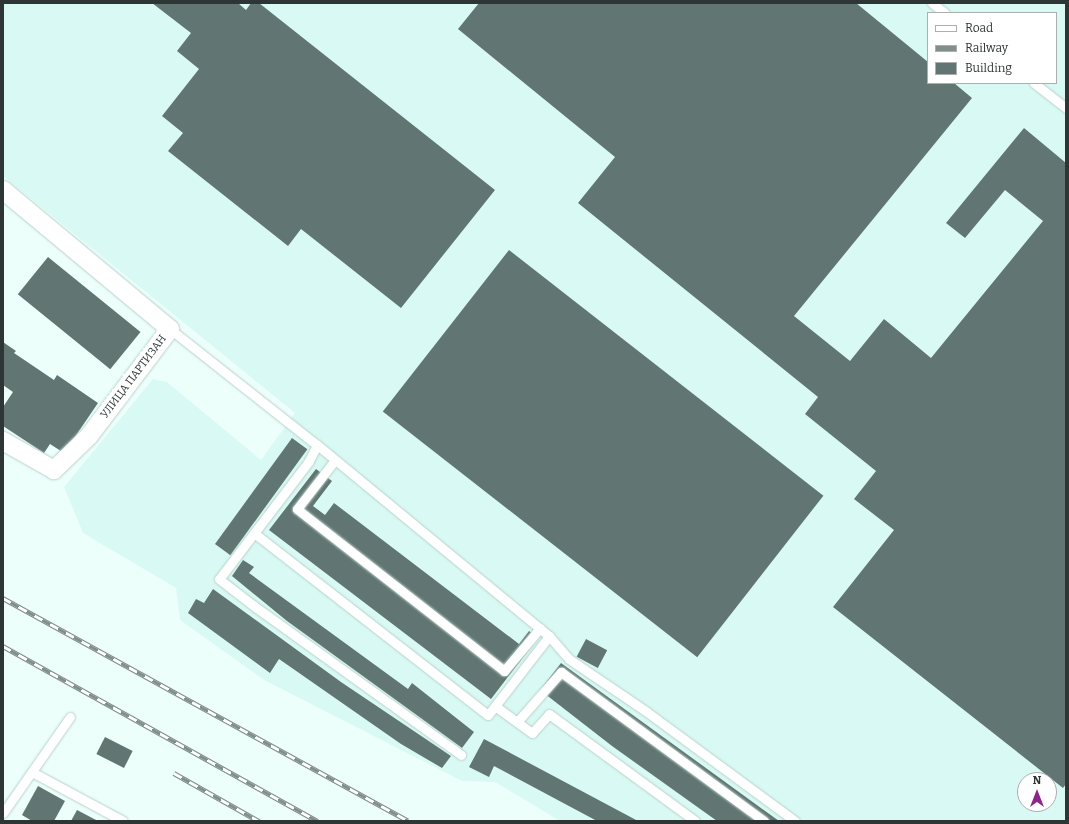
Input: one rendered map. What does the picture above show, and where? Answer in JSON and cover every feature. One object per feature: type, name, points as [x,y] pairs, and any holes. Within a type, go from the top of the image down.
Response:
[{"type":"street","name":"УЛИЦА ПАРТИЗАН","points":[[3,190],[170,329],[88,436],[54,470],[3,441]]},
{"type":"lane","points":[[932,3],[944,12]]},
{"type":"lane","points":[[1035,84],[1066,108]]},
{"type":"lane","points":[[170,329],[317,445],[540,628],[569,659],[647,712],[795,821]]},
{"type":"lane","points":[[317,445],[309,461],[219,579],[254,606],[461,755]]},
{"type":"lane","points":[[335,460],[297,509],[504,670],[540,628]]},
{"type":"lane","points":[[254,533],[488,715],[549,636]]},
{"type":"lane","points":[[517,722],[561,672],[764,821]]},
{"type":"lane","points":[[495,706],[532,733],[549,714],[695,821]]},
{"type":"lane","points":[[3,813],[70,717]]},
{"type":"lane","points":[[32,772],[123,821]]},
{"type":"shaded area","points":[[3,3],[1066,3],[1066,821],[560,821],[495,782],[462,781],[264,680],[180,620],[176,588],[83,533],[64,487],[153,379],[167,382],[261,460],[295,413],[3,176]]},
{"type":"building","points":[[152,3],[238,3],[246,10],[251,3],[259,3],[495,190],[401,308],[301,229],[288,246],[168,151],[183,133],[162,116],[199,69],[177,51],[191,33]]},
{"type":"building","points":[[479,3],[856,3],[927,61],[927,84],[955,84],[972,98],[794,316],[850,361],[884,319],[931,358],[1043,221],[1005,190],[965,238],[946,223],[1024,128],[1066,163],[1066,784],[1063,788],[1057,783],[1057,772],[1043,772],[833,607],[894,530],[854,499],[876,471],[805,414],[818,397],[578,203],[615,157],[458,29]]},
{"type":"building","points":[[509,250],[823,496],[697,657],[383,412]]},
{"type":"building","points":[[48,257],[140,332],[110,369],[18,294]]},
{"type":"building","points":[[3,342],[16,351],[14,353],[54,380],[57,375],[98,403],[64,453],[50,444],[44,453],[3,426],[3,407],[13,392],[3,385]]},
{"type":"building","points":[[292,438],[307,449],[230,555],[215,544]]},
{"type":"building","points":[[316,469],[332,481],[313,506],[325,515],[334,503],[519,644],[529,631],[538,638],[491,699],[269,530]]},
{"type":"building","points":[[243,560],[254,567],[249,573],[408,689],[412,683],[474,732],[462,748],[287,621],[232,576]]},
{"type":"building","points":[[213,589],[341,682],[451,756],[442,768],[401,744],[279,659],[270,673],[188,613],[196,599],[204,603]]},
{"type":"building","points":[[586,639],[607,650],[598,668],[577,657]]},
{"type":"building","points":[[561,663],[779,821],[717,821],[612,746],[540,690]]},
{"type":"building","points":[[105,737],[133,751],[124,768],[96,754]]},
{"type":"building","points":[[484,739],[638,821],[597,821],[494,766],[489,777],[469,767]]},
{"type":"building","points":[[38,786],[65,801],[54,821],[32,821],[22,815]]},
{"type":"building","points":[[77,810],[98,821],[71,821]]},
{"type":"railway","points":[[3,598],[408,821]]},
{"type":"railway","points":[[3,646],[318,821]]},
{"type":"railway","points":[[174,773],[259,821]]}]
